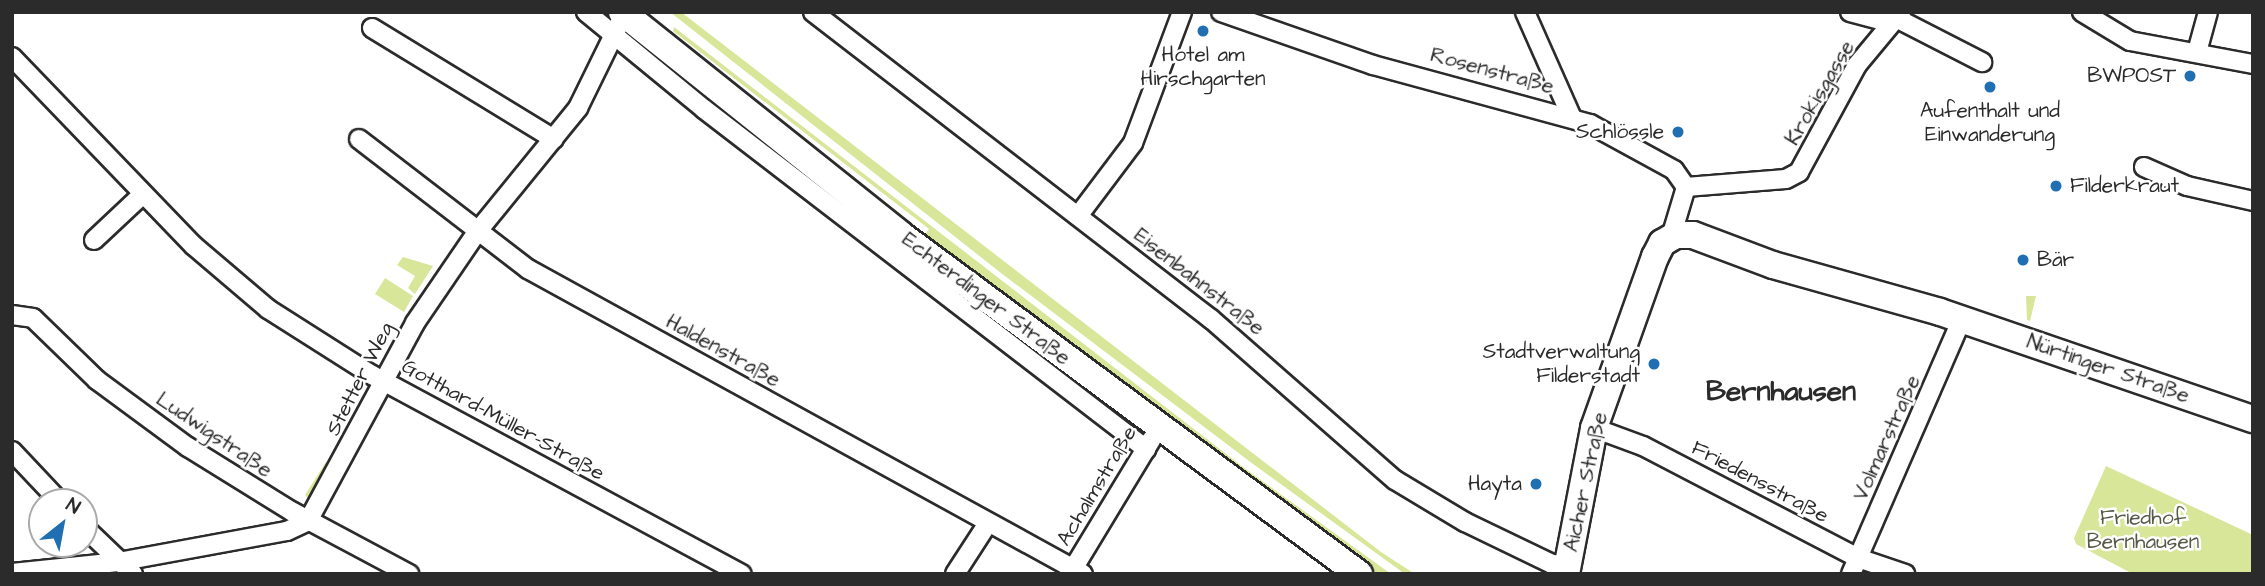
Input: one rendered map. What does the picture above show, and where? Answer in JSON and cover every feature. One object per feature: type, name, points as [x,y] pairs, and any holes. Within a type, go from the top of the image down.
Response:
[{"type":"main road","name":"Echterdinger Straße","points":[[621,18],[901,235],[1152,438],[1359,574]]},
{"type":"main road","name":"Nürtinger Straße","points":[[1671,237],[1693,235],[1773,265],[1962,319],[2253,419]]},
{"type":"main road","name":"Aicher Straße","points":[[1567,570],[1594,428],[1655,257],[1671,237]]},
{"type":"street","name":"Echterdinger Straße","points":[[586,12],[621,18]]},
{"type":"street","name":"Eisenbahnstraße","points":[[813,12],[1248,349],[1395,480],[1437,508],[1567,570]]},
{"type":"street","points":[[1078,216],[1138,133],[1182,12]]},
{"type":"street","name":"Rosenstraße","points":[[1221,12],[1373,65],[1571,116],[1674,170],[1686,187]]},
{"type":"street","points":[[1525,12],[1571,116]]},
{"type":"street","points":[[1850,12],[1896,18],[1982,62]]},
{"type":"street","points":[[2082,12],[2130,41],[2253,64]]},
{"type":"street","points":[[2197,52],[2208,12]]},
{"type":"street","name":"Stetter Weg","points":[[309,521],[415,323],[477,232],[554,139],[583,99],[621,18]]},
{"type":"street","name":"Krokisgasse","points":[[1686,187],[1786,179],[1799,172],[1857,65],[1896,18]]},
{"type":"street","points":[[372,28],[554,139]]},
{"type":"street","name":"Gotthard-Müller-Straße","points":[[12,57],[194,246],[268,309],[382,381],[742,574]]},
{"type":"street","name":"Haldenstraße","points":[[359,139],[477,232],[560,287],[1078,571]]},
{"type":"street","points":[[2144,167],[2187,186],[2253,201]]},
{"type":"street","points":[[1671,237],[1686,187]]},
{"type":"street","points":[[94,240],[144,194]]},
{"type":"street","name":"Ludwigstraße","points":[[12,315],[33,318],[97,380],[159,428],[309,521],[409,574]]},
{"type":"street","name":"Volmarstraße","points":[[1855,566],[1962,319]]},
{"type":"street","name":"Friedensstraße","points":[[1594,428],[1643,446],[1855,566],[1905,574]]},
{"type":"street","name":"Achalmstraße","points":[[1078,571],[1152,438]]},
{"type":"street","points":[[12,451],[47,488]]},
{"type":"street","points":[[12,573],[118,562],[287,531],[309,521]]},
{"type":"street","points":[[955,574],[988,523]]},
{"type":"street","points":[[98,541],[133,574]]},
{"type":"green space","points":[[670,12],[681,12],[1381,552],[1415,574],[1405,574],[1253,464],[1001,273]]},
{"type":"green space","points":[[674,27],[1243,467],[1391,574],[1375,574],[1280,506],[924,236],[929,229],[673,31]]},
{"type":"green space","points":[[657,54],[1143,430],[1141,433],[654,59]]},
{"type":"green space","points":[[403,257],[433,266],[415,294],[408,288],[415,276],[397,265]]},
{"type":"green space","points":[[385,278],[413,296],[404,312],[375,294]]},
{"type":"green space","points":[[2026,296],[2036,296],[2030,321],[2027,320]]},
{"type":"green space","points":[[326,462],[332,465],[310,500],[305,495]]},
{"type":"green space","name":"Friedhof Bernhausen","points":[[2106,466],[2253,535],[2253,574],[2133,574],[2076,544],[2074,538]]},
{"type":"place","name":"Hotel am Hirschgarten","points":[[1203,31]]},
{"type":"place","name":"BWPOST","points":[[2190,76]]},
{"type":"place","name":"Aufenthalt und Einwanderung","points":[[1990,87]]},
{"type":"place","name":"Schlössle","points":[[1678,132]]},
{"type":"place","name":"Filderkraut","points":[[2056,186]]},
{"type":"place","name":"Bär","points":[[2023,260]]},
{"type":"place","name":"Stadtverwaltung Filderstadt","points":[[1654,364]]},
{"type":"place","name":"Hayta","points":[[1536,484]]},
{"type":"district","name":"Bernhausen","points":[[1781,392]]}]
